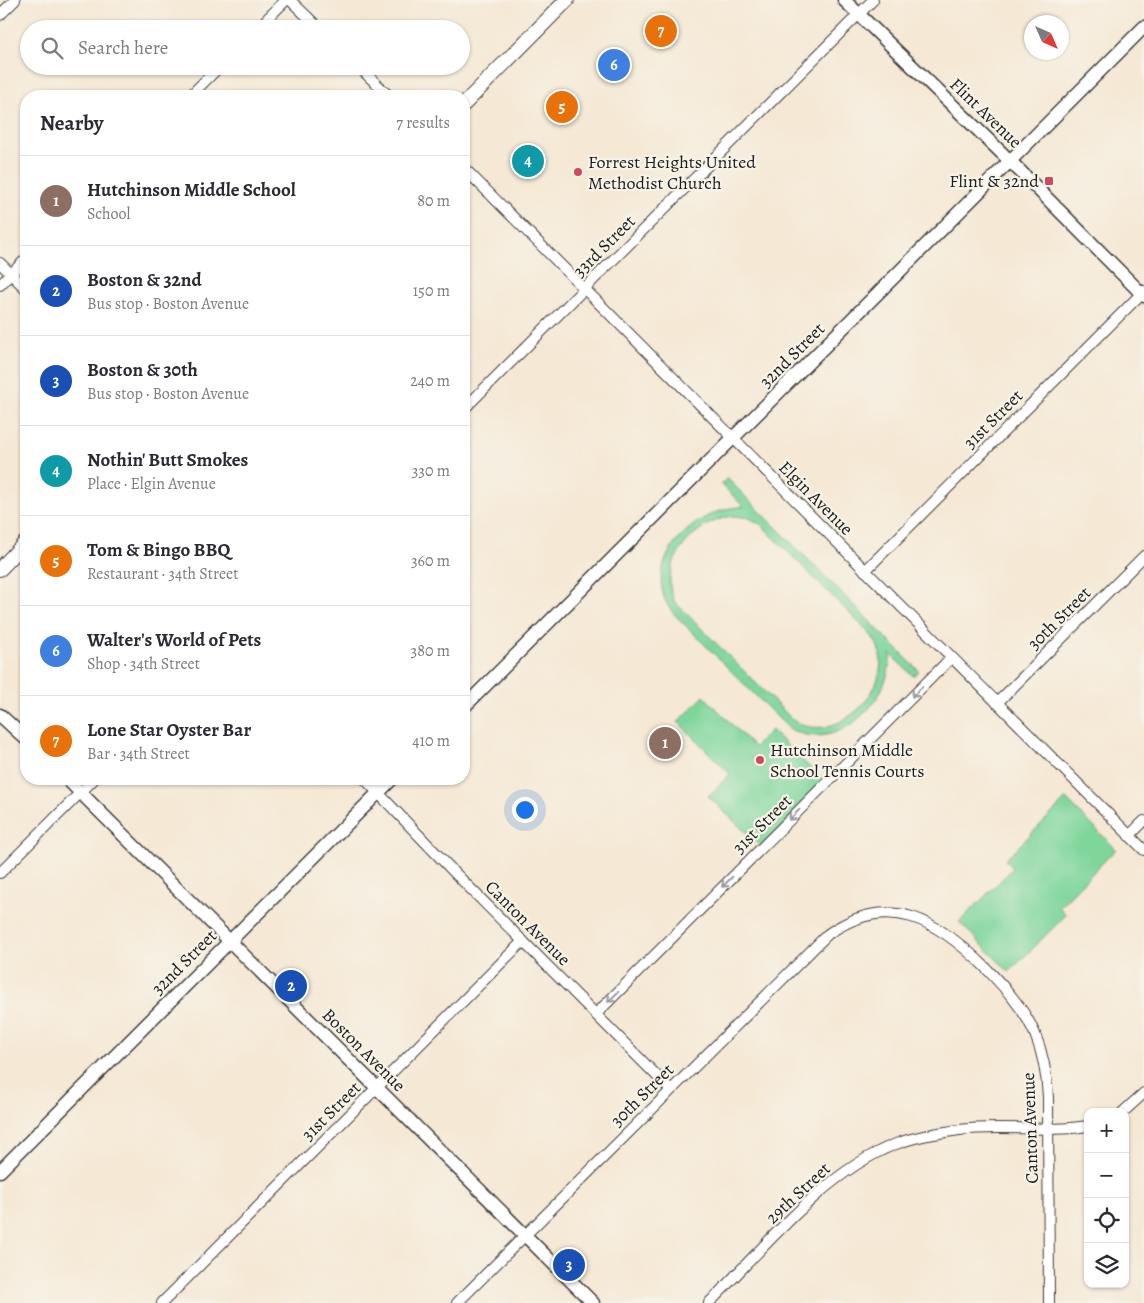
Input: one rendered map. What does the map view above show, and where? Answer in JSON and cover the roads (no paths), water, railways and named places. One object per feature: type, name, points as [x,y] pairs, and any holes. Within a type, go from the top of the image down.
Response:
[{"type":"main road","points":[[470,98],[568,0]]},
{"type":"main road","points":[[0,569],[20,548]]},
{"type":"street","points":[[0,15],[15,0]]},
{"type":"street","points":[[267,20],[286,0]]},
{"type":"street","points":[[290,0],[311,20]]},
{"type":"street","name":"Flint Avenue","points":[[844,0],[1143,293]]},
{"type":"street","name":"33rd Street","points":[[470,403],[873,0]]},
{"type":"street","name":"32nd Street","points":[[470,701],[1144,27]]},
{"type":"street","points":[[196,90],[211,75]]},
{"type":"street","points":[[367,75],[383,90]]},
{"type":"street","name":"Elgin Avenue","points":[[470,174],[1144,850]]},
{"type":"street","points":[[0,263],[20,283]]},
{"type":"street","points":[[0,285],[20,265]]},
{"type":"street","name":"31st Street","points":[[865,571],[1143,293]]},
{"type":"street","name":"30th Street","points":[[997,703],[1144,556]]},
{"type":"street","name":"31st Street","points":[[596,1014],[951,658]]},
{"type":"street","points":[[0,715],[20,733]]},
{"type":"street","name":"Boston Avenue","points":[[73,785],[593,1303]]},
{"type":"street","points":[[0,873],[88,785]]},
{"type":"street","name":"Canton Avenue","points":[[371,785],[670,1089]]},
{"type":"street","name":"32nd Street","points":[[0,1171],[386,785]]},
{"type":"street","points":[[1129,836],[1144,821]]},
{"type":"street","name":"Canton Avenue","points":[[856,917],[883,914],[918,918],[939,928],[961,944],[997,980],[1012,997],[1035,1034],[1047,1073],[1049,1303]]},
{"type":"street","name":"30th Street","points":[[457,1303],[816,945],[840,925],[856,917]]},
{"type":"street","name":"31st Street","points":[[162,1303],[523,941]]},
{"type":"street","points":[[1127,1108],[1144,1093]]},
{"type":"street","name":"29th Street","points":[[709,1303],[820,1191],[869,1157],[905,1141],[960,1130],[1048,1127],[1064,1129],[1084,1126]]},
{"type":"place","name":"Lone Star Oyster Bar","points":[[661,31]]},
{"type":"place","name":"Walter's World of Pets","points":[[614,65]]},
{"type":"place","name":"Tom & Bingo BBQ","points":[[562,107]]},
{"type":"place","name":"Nothin' Butt Smokes","points":[[528,161]]},
{"type":"place","name":"Forrest Heights United Methodist Church","points":[[578,172]]},
{"type":"place","name":"Flint & 32nd","points":[[1049,181]]},
{"type":"place","name":"Hutchinson Middle School","points":[[665,743]]},
{"type":"place","name":"Hutchinson Middle School Tennis Courts","points":[[760,760]]},
{"type":"place","name":"Boston & 32nd","points":[[291,986]]},
{"type":"place","name":"Boston & 30th","points":[[569,1265]]}]
